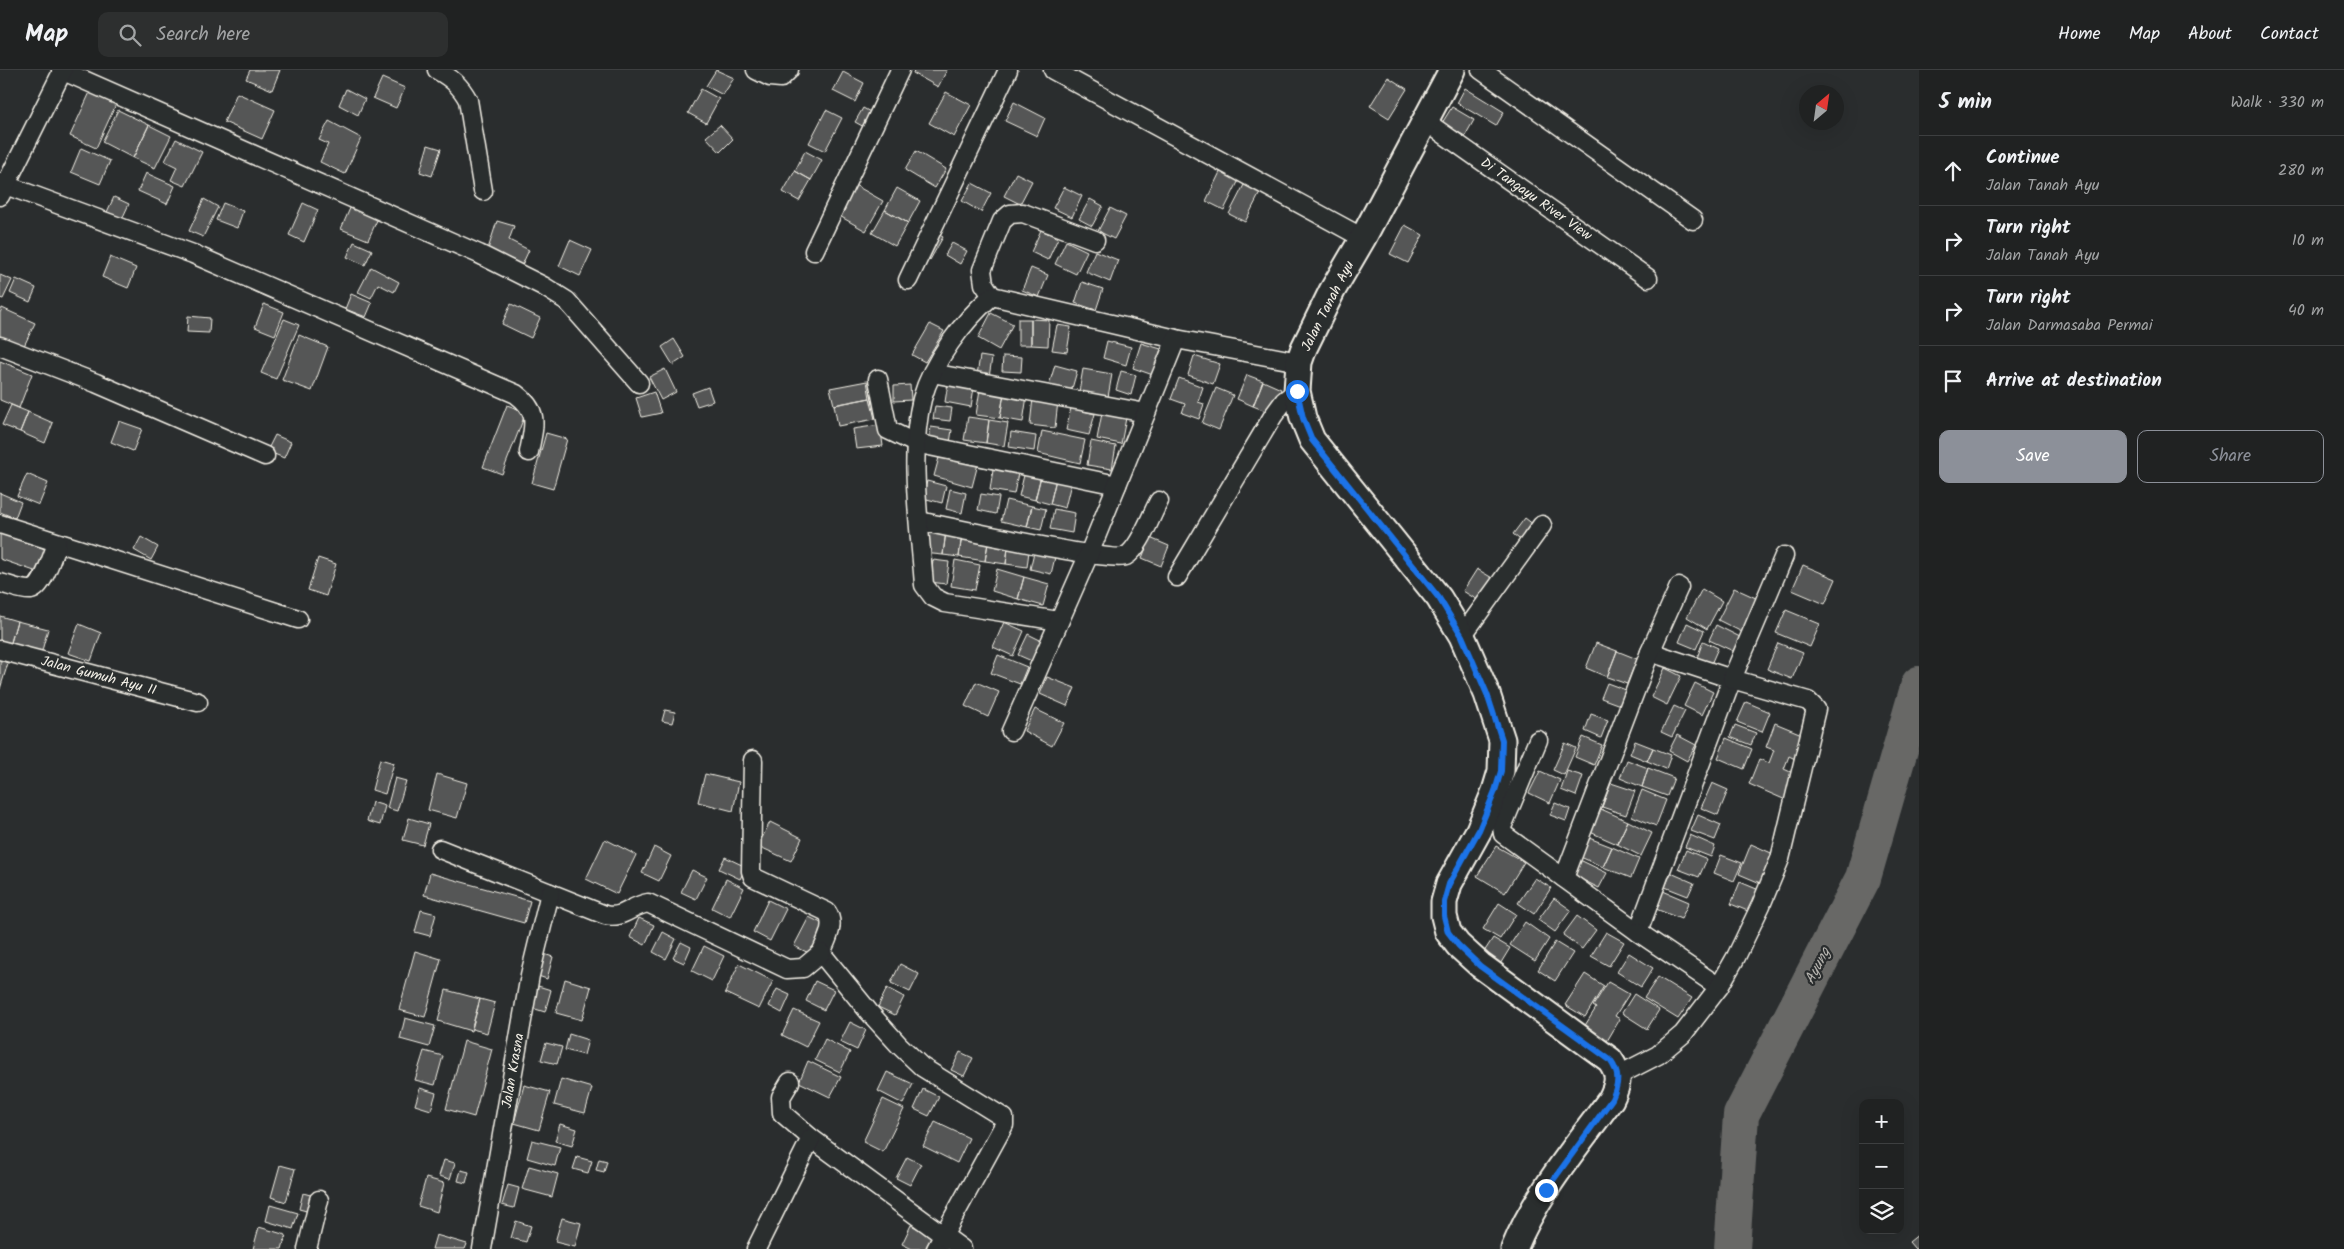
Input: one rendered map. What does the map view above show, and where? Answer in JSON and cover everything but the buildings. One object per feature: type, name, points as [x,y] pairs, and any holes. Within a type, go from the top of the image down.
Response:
[{"type":"street","points":[[529,452],[534,425],[533,411],[526,401],[516,394],[193,254],[2,188],[62,70],[478,254],[543,286],[567,301],[639,383]]},
{"type":"street","points":[[437,70],[452,79],[461,88],[468,100],[482,191]]},
{"type":"street","points":[[756,70],[770,77],[781,78],[789,70]]},
{"type":"street","points":[[814,251],[900,70]]},
{"type":"street","points":[[908,280],[1008,70]]},
{"type":"street","points":[[1053,70],[1363,238]]},
{"type":"street","name":"Jalan Tanah Ayu","points":[[1452,70],[1363,238],[1332,292],[1300,362],[1297,391],[1303,418],[1312,440],[1439,598],[1462,636],[1487,694],[1502,740],[1501,771],[1479,830],[1449,884],[1444,902],[1444,916],[1448,932],[1458,945],[1480,966],[1610,1060],[1618,1075]]},
{"type":"street","points":[[1481,70],[1693,220]]},
{"type":"street","name":"Di Tangayu River View","points":[[1425,122],[1648,278]]},
{"type":"street","points":[[1095,240],[1023,213],[1010,214],[1002,221],[982,270],[984,284],[992,296],[1176,339],[1300,362]]},
{"type":"street","points":[[992,296],[977,309],[956,334],[932,373],[922,399],[915,442],[924,585],[933,597],[945,603],[1059,621]]},
{"type":"street","points":[[1011,731],[1089,554],[1176,339]]},
{"type":"street","points":[[0,346],[96,383],[265,456]]},
{"type":"street","points":[[932,373],[1146,413]]},
{"type":"street","points":[[878,379],[888,430],[915,442],[1117,485]]},
{"type":"street","points":[[1177,577],[1273,416],[1284,401],[1297,391]]},
{"type":"street","points":[[919,521],[1089,554],[1121,558],[1126,556],[1138,543],[1158,501]]},
{"type":"street","points":[[0,524],[298,619]]},
{"type":"street","points":[[1462,636],[1542,526]]},
{"type":"street","points":[[0,583],[30,590],[36,587],[41,581],[57,543]]},
{"type":"street","points":[[1638,932],[1732,679],[1784,556]]},
{"type":"street","points":[[1564,878],[1650,652],[1679,587]]},
{"type":"street","name":"Jalan Gumuh Ayu II","points":[[0,650],[198,702]]},
{"type":"street","points":[[1514,1249],[1527,1221],[1546,1190],[1612,1099],[1617,1086],[1618,1075],[1658,1055],[1683,1034],[1719,987],[1761,905],[1780,859],[1817,713],[1815,706],[1808,701],[1650,652]]},
{"type":"street","points":[[1538,740],[1502,827],[1503,834],[1638,932],[1719,987]]},
{"type":"street","points":[[440,849],[612,917],[648,902],[787,970],[803,968],[821,953],[831,922],[827,912],[756,880],[752,875],[753,760]]},
{"type":"street","name":"Jalan Krasna","points":[[482,1249],[530,975],[550,893]]},
{"type":"street","points":[[821,953],[874,1018],[922,1066],[1004,1118],[1004,1125],[940,1243]]},
{"type":"street","points":[[790,1082],[781,1097],[782,1113],[940,1243],[962,1249]]},
{"type":"street","points":[[756,1249],[811,1138]]},
{"type":"street","points":[[307,1249],[319,1200]]},
{"type":"waterway","name":"Ayung","points":[[1732,1249],[1741,1115],[1863,878],[1919,684]]},
{"type":"route","points":[[1297,391],[1303,418],[1312,440],[1439,598],[1462,636],[1487,694],[1502,740],[1501,771],[1495,791],[1479,830],[1449,884],[1444,902],[1444,916],[1448,932],[1458,945],[1480,966],[1534,1003],[1610,1060],[1618,1075],[1617,1086],[1612,1099],[1546,1190]]}]
